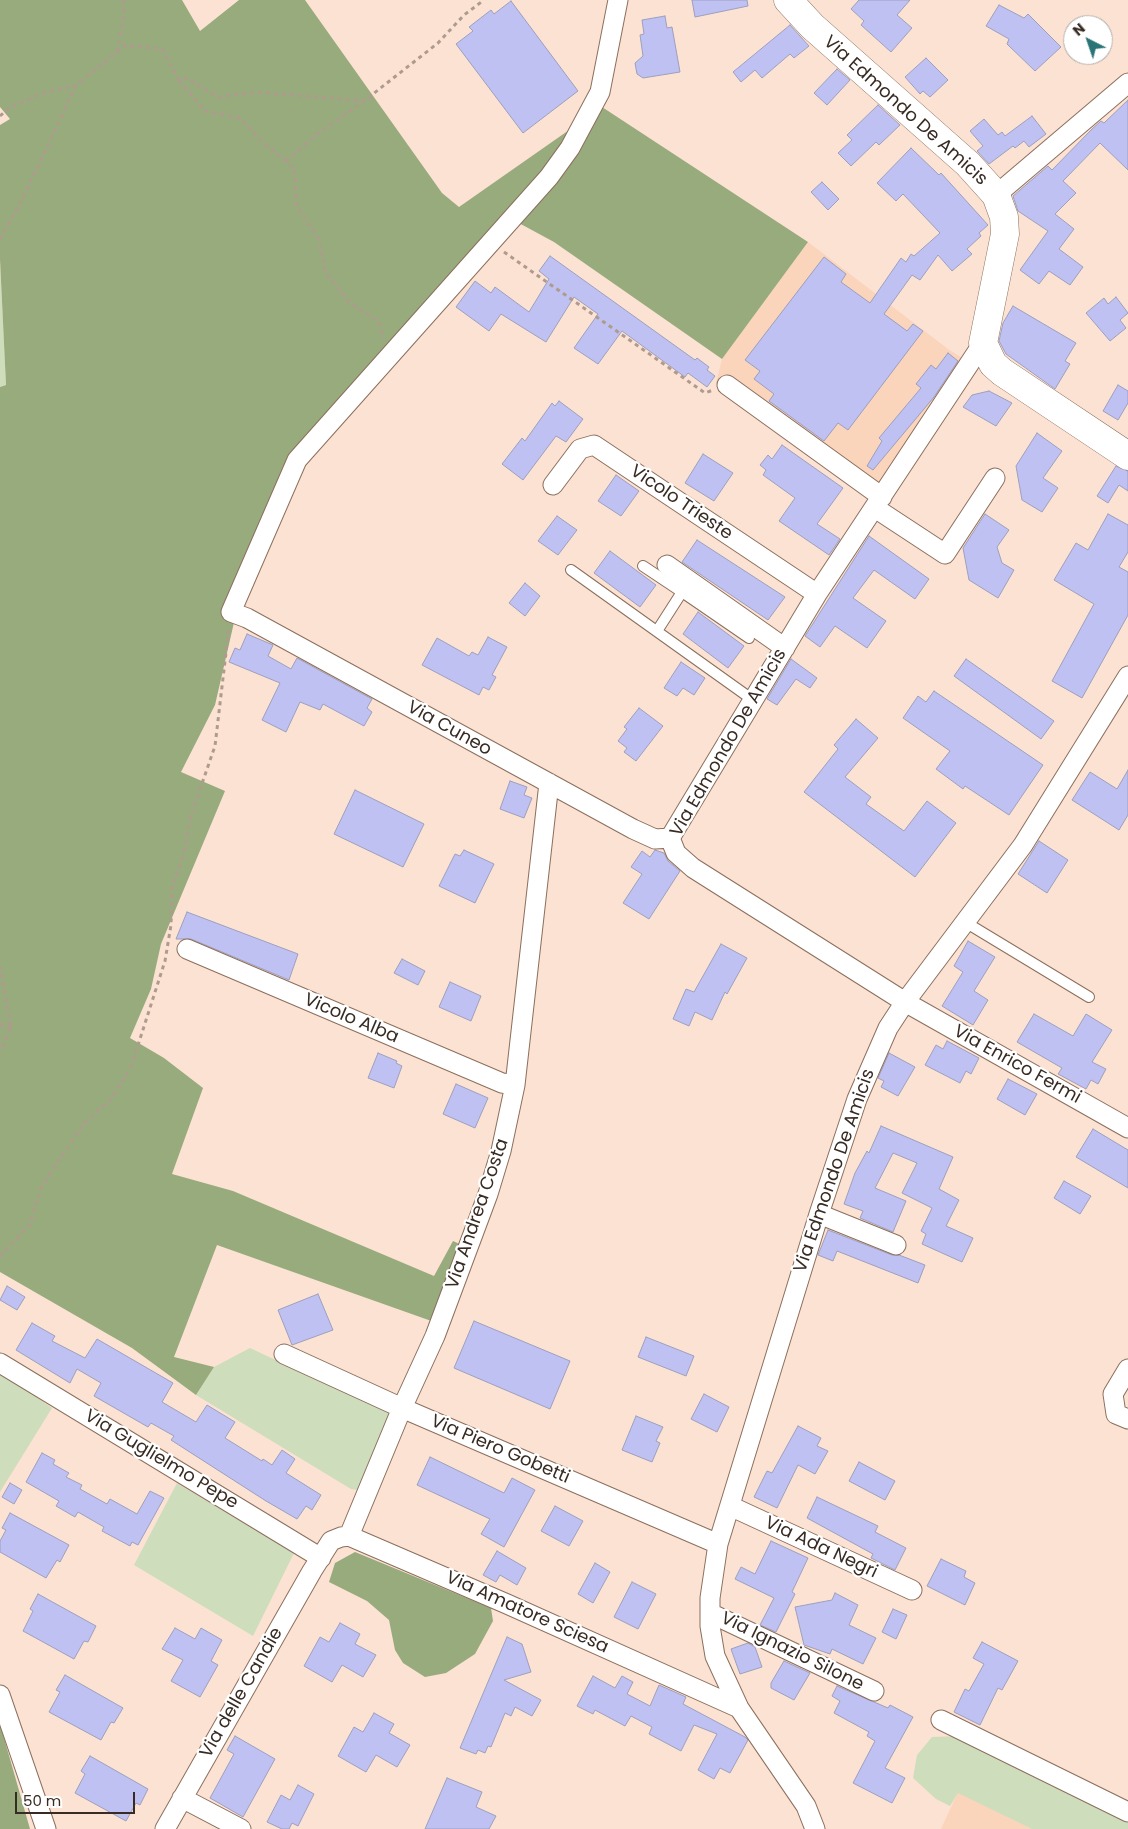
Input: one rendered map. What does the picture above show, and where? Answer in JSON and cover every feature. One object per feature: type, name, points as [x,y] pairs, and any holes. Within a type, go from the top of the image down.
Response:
[{"type":"street","points":[[231,612],[297,460],[549,177],[570,148],[600,92],[618,0]]},
{"type":"street","name":"Via Edmondo De Amicis","points":[[788,0],[812,26],[968,164],[996,195],[1004,217],[1004,234],[983,343],[818,594],[670,838],[676,853],[693,868],[905,1002],[888,1028],[857,1099],[818,1214],[718,1544],[710,1613],[710,1626],[715,1656],[739,1708],[789,1779],[818,1826]]},
{"type":"street","points":[[996,195],[1128,83]]},
{"type":"street","points":[[983,343],[987,355],[1002,372],[1128,456]]},
{"type":"street","points":[[727,385],[945,554],[996,478]]},
{"type":"street","name":"Vicolo Trieste","points":[[553,485],[580,449],[594,445],[818,594]]},
{"type":"street","points":[[667,566],[785,648]]},
{"type":"street","name":"Via Cuneo","points":[[231,612],[256,623],[633,829],[655,839],[670,838]]},
{"type":"street","points":[[905,1002],[1023,845],[1128,676]]},
{"type":"street","name":"Via Andrea Costa","points":[[349,1536],[402,1408],[435,1336],[488,1194],[501,1151],[515,1085],[550,783]]},
{"type":"street","name":"Vicolo Alba","points":[[187,950],[502,1083],[515,1085]]},
{"type":"street","name":"Via Enrico Fermi","points":[[905,1002],[1128,1128]]},
{"type":"street","points":[[818,1214],[896,1245]]},
{"type":"street","name":"Via Piero Gobetti","points":[[284,1354],[402,1408],[718,1544]]},
{"type":"street","name":"Via Guglielmo Pepe","points":[[0,1363],[322,1558]]},
{"type":"street","points":[[1128,1369],[1113,1394],[1116,1414],[1128,1419]]},
{"type":"street","name":"Via Ada Negri","points":[[730,1506],[912,1590]]},
{"type":"street","points":[[322,1558],[331,1541],[349,1536]]},
{"type":"street","name":"Via Amatore Sciesa","points":[[349,1536],[507,1604],[739,1708]]},
{"type":"street","name":"Via delle Candie","points":[[164,1829],[322,1558]]},
{"type":"street","name":"Via Ignazio Silone","points":[[710,1613],[874,1692]]},
{"type":"street","points":[[0,1695],[46,1829]]},
{"type":"street","points":[[941,1720],[1128,1812]]},
{"type":"street","points":[[182,1798],[241,1829]]},
{"type":"lane","points":[[643,566],[749,638]]},
{"type":"lane","points":[[571,570],[754,700]]},
{"type":"lane","points":[[657,631],[682,592]]},
{"type":"lane","points":[[966,922],[1089,997]]},
{"type":"path","points":[[117,52],[124,14],[123,0]]},
{"type":"path","points":[[286,161],[318,133],[364,101],[438,43],[464,15],[484,0]]},
{"type":"path","points":[[0,116],[9,108],[43,93],[76,85],[126,45],[162,50],[179,80],[205,111],[240,118],[294,168],[296,207],[318,238],[326,273],[349,302],[379,322],[388,359]]},
{"type":"path","points":[[179,80],[187,78],[218,97],[256,92],[364,101]]},
{"type":"path","points":[[0,238],[19,205],[76,85]]},
{"type":"path","points":[[490,243],[705,393],[727,385]]},
{"type":"path","points":[[0,1256],[30,1224],[41,1187],[85,1122],[111,1099],[134,1058],[166,961],[171,925],[172,888],[184,852],[190,818],[215,746],[231,612]]},
{"type":"path","points":[[0,966],[11,1027],[0,1052]]},
{"type":"path","points":[[0,1024],[11,1027]]},
{"type":"shaded area","points":[[808,242],[948,349],[970,363],[881,500],[716,383],[722,359]]},
{"type":"shaded area","points":[[958,1792],[1032,1829],[941,1829]]},
{"type":"green space","points":[[0,0],[182,0],[200,31],[239,0],[305,0],[442,193],[459,207],[602,107],[808,242],[722,359],[554,242],[504,215],[296,447],[238,605],[215,705],[181,772],[225,791],[161,944],[151,989],[130,1038],[164,1058],[203,1088],[172,1174],[233,1191],[434,1276],[453,1241],[477,1252],[437,1323],[217,1245],[174,1357],[214,1367],[196,1395],[132,1348],[0,1272],[0,387],[6,385],[0,259],[0,125],[10,119],[0,107]]},
{"type":"green space","points":[[0,259],[6,385],[0,387]]},
{"type":"green space","points":[[250,1348],[391,1414],[365,1491],[351,1489],[196,1395],[214,1367]]},
{"type":"green space","points":[[0,1371],[52,1408],[0,1492]]},
{"type":"green space","points":[[177,1483],[294,1553],[253,1636],[134,1565]]},
{"type":"green space","points":[[355,1552],[491,1608],[493,1621],[475,1654],[446,1673],[425,1677],[403,1663],[395,1650],[389,1620],[367,1601],[329,1582],[335,1563]]},
{"type":"green space","points":[[0,1724],[30,1829],[0,1829]]},
{"type":"green space","points":[[961,1736],[1128,1817],[1128,1829],[1032,1829],[958,1793],[950,1806],[936,1799],[913,1778],[917,1755],[932,1737]]},
{"type":"building","points":[[692,0],[747,0],[748,6],[695,17]]},
{"type":"building","points":[[859,0],[910,0],[897,15],[912,28],[891,52],[861,25],[864,21],[851,9]]},
{"type":"building","points":[[511,1],[578,91],[523,133],[456,44],[473,31],[469,27],[491,10],[494,14]]},
{"type":"building","points":[[999,5],[1024,18],[1028,14],[1061,47],[1035,71],[1007,44],[1009,39],[986,26]]},
{"type":"building","points":[[665,16],[667,28],[672,27],[680,72],[643,78],[637,74],[635,63],[643,56],[640,35],[644,34],[642,20]]},
{"type":"building","points":[[790,25],[809,46],[794,58],[790,54],[762,78],[755,70],[741,82],[733,72]]},
{"type":"building","points":[[926,58],[948,80],[930,97],[923,91],[920,94],[905,77]]},
{"type":"building","points":[[837,69],[850,80],[827,105],[814,93]]},
{"type":"building","points":[[1128,100],[1128,170],[1100,143],[1063,181],[1076,193],[1055,214],[1074,229],[1059,249],[1083,267],[1070,285],[1049,271],[1039,284],[1020,270],[1048,231],[1018,211],[1013,196],[1048,166],[1052,170],[1092,129],[1101,121],[1104,123]]},
{"type":"building","points":[[878,105],[900,125],[879,145],[876,142],[851,166],[838,153],[852,140],[847,135]]},
{"type":"building","points":[[1032,116],[1046,134],[1029,147],[1024,141],[1015,148],[1013,146],[989,164],[977,151],[983,146],[970,131],[984,119],[998,135],[1002,132],[1005,136]]},
{"type":"building","points":[[911,148],[939,175],[941,173],[988,225],[979,233],[981,236],[967,249],[972,254],[952,271],[938,255],[920,280],[912,275],[884,314],[907,331],[913,324],[923,331],[848,430],[838,423],[824,441],[769,401],[774,394],[754,379],[760,371],[745,360],[824,257],[846,274],[841,282],[870,303],[901,258],[906,262],[911,254],[914,256],[940,233],[903,194],[896,201],[877,183]]},
{"type":"building","points":[[822,182],[839,199],[828,210],[811,192]]},
{"type":"building","points":[[550,256],[695,360],[697,358],[709,367],[707,370],[715,376],[707,387],[688,373],[685,377],[622,331],[598,364],[574,348],[598,314],[574,297],[546,342],[501,314],[489,331],[456,307],[475,281],[491,293],[495,287],[529,312],[549,279],[539,271]]},
{"type":"building","points":[[1116,297],[1128,313],[1120,320],[1126,328],[1110,341],[1086,313],[1104,298],[1108,304]]},
{"type":"building","points":[[1013,306],[1076,343],[1065,361],[1070,364],[1055,389],[1006,354],[999,341],[1003,323]]},
{"type":"building","points":[[948,353],[958,361],[934,397],[873,470],[867,466],[882,441],[879,438],[921,388],[916,384],[931,365],[936,369]]},
{"type":"building","points":[[1118,385],[1128,391],[1128,403],[1118,420],[1103,411]]},
{"type":"building","points":[[989,391],[1012,403],[996,426],[963,407],[972,395]]},
{"type":"building","points":[[559,401],[583,419],[566,442],[556,436],[523,480],[502,464],[522,438],[525,441],[552,403],[555,406]]},
{"type":"building","points":[[1037,433],[1062,451],[1043,478],[1058,488],[1042,512],[1022,500],[1016,466]]},
{"type":"building","points":[[782,445],[843,488],[817,524],[840,539],[829,555],[779,521],[795,498],[763,475],[766,470],[760,465],[768,455],[772,459]]},
{"type":"building","points":[[703,454],[733,473],[714,501],[685,483]]},
{"type":"building","points":[[1116,466],[1128,471],[1128,491],[1119,485],[1108,503],[1097,496]]},
{"type":"building","points":[[616,475],[639,491],[621,516],[598,501]]},
{"type":"building","points":[[985,514],[1009,530],[997,547],[1002,563],[1014,570],[998,598],[969,580],[963,548]]},
{"type":"building","points":[[1108,514],[1128,525],[1128,552],[1119,567],[1128,572],[1128,615],[1082,698],[1052,681],[1094,604],[1054,580],[1076,543],[1088,550]]},
{"type":"building","points":[[557,516],[577,530],[558,555],[538,541]]},
{"type":"building","points":[[869,536],[929,579],[915,599],[874,570],[853,598],[886,621],[867,648],[835,626],[820,647],[805,636]]},
{"type":"building","points":[[697,540],[785,597],[768,620],[682,562]]},
{"type":"building","points":[[610,551],[656,585],[640,607],[594,573]]},
{"type":"building","points":[[525,583],[540,596],[525,616],[509,603]]},
{"type":"building","points":[[698,612],[744,646],[728,668],[683,634]]},
{"type":"building","points":[[247,634],[273,645],[268,656],[291,669],[297,658],[372,699],[367,708],[372,712],[364,726],[323,704],[320,710],[300,702],[286,732],[262,720],[280,683],[229,662],[235,648],[240,650]]},
{"type":"building","points":[[488,637],[507,647],[492,675],[496,677],[489,690],[483,687],[479,695],[422,665],[437,638],[469,656],[472,652],[478,655]]},
{"type":"building","points":[[791,659],[817,678],[810,688],[796,679],[777,705],[767,699]]},
{"type":"building","points":[[966,659],[1054,721],[1041,739],[954,676]]},
{"type":"building","points":[[681,662],[705,678],[694,695],[683,688],[677,696],[664,688]]},
{"type":"building","points":[[934,691],[1043,765],[1009,815],[965,786],[963,789],[936,769],[950,751],[903,718],[918,696],[926,702]]},
{"type":"building","points":[[639,708],[663,726],[636,761],[624,752],[627,748],[618,741],[627,729],[624,727]]},
{"type":"building","points":[[856,719],[878,738],[845,777],[871,797],[866,804],[904,831],[927,801],[956,823],[915,877],[804,792],[838,749],[834,745]]},
{"type":"building","points":[[1128,770],[1128,815],[1119,830],[1072,800],[1090,772],[1117,789]]},
{"type":"building","points":[[510,781],[527,787],[524,795],[532,798],[524,818],[500,809]]},
{"type":"building","points":[[355,790],[424,824],[403,867],[334,834]]},
{"type":"building","points":[[1039,841],[1068,860],[1047,893],[1018,874]]},
{"type":"building","points":[[464,850],[494,864],[475,903],[439,886],[455,854],[460,856]]},
{"type":"building","points":[[655,850],[664,853],[668,861],[680,871],[649,919],[623,903],[642,874],[631,867],[642,851],[650,857]]},
{"type":"building","points":[[187,912],[298,954],[289,980],[191,939],[176,939]]},
{"type":"building","points":[[968,941],[995,957],[974,991],[988,1000],[973,1025],[942,1006],[963,972],[954,966]]},
{"type":"building","points":[[721,944],[747,958],[727,994],[725,992],[712,1020],[695,1012],[689,1026],[673,1019],[686,989],[694,992]]},
{"type":"building","points":[[402,959],[425,971],[418,985],[394,973]]},
{"type":"building","points":[[450,982],[481,996],[471,1021],[439,1007]]},
{"type":"building","points":[[1034,1014],[1073,1036],[1086,1014],[1112,1030],[1092,1062],[1106,1069],[1098,1084],[1091,1080],[1086,1089],[1058,1074],[1062,1068],[1017,1042]]},
{"type":"building","points":[[947,1041],[979,1058],[971,1074],[966,1071],[960,1083],[925,1065],[936,1045],[943,1049]]},
{"type":"building","points":[[378,1053],[397,1061],[396,1063],[402,1066],[394,1088],[368,1078]]},
{"type":"building","points":[[889,1053],[915,1067],[898,1096],[881,1087],[884,1081],[878,1078]]},
{"type":"building","points":[[1008,1079],[1037,1094],[1025,1115],[997,1099]]},
{"type":"building","points":[[456,1084],[488,1098],[475,1128],[443,1114]]},
{"type":"building","points":[[881,1126],[953,1157],[939,1189],[959,1200],[946,1226],[973,1238],[962,1262],[922,1244],[926,1234],[921,1231],[932,1208],[902,1193],[917,1163],[893,1153],[875,1188],[906,1201],[893,1232],[860,1218],[863,1211],[844,1204],[855,1173],[867,1151],[869,1153]]},
{"type":"building","points":[[1093,1129],[1128,1150],[1128,1188],[1076,1157]]},
{"type":"building","points":[[1064,1181],[1091,1196],[1080,1214],[1054,1198]]},
{"type":"building","points":[[828,1230],[892,1255],[899,1255],[925,1265],[918,1283],[837,1251],[833,1261],[818,1255]]},
{"type":"building","points":[[7,1286],[25,1297],[17,1310],[0,1300]]},
{"type":"building","points":[[318,1294],[333,1330],[292,1345],[278,1310]]},
{"type":"building","points":[[474,1321],[570,1361],[550,1409],[454,1368]]},
{"type":"building","points":[[32,1323],[55,1336],[52,1341],[85,1358],[97,1339],[173,1383],[162,1402],[196,1422],[207,1405],[235,1422],[225,1438],[262,1461],[263,1459],[272,1465],[282,1450],[295,1459],[286,1473],[321,1495],[312,1510],[306,1506],[297,1519],[171,1440],[174,1436],[151,1423],[148,1427],[94,1396],[101,1383],[77,1369],[70,1383],[16,1350]]},
{"type":"building","points":[[646,1337],[694,1356],[686,1376],[638,1357]]},
{"type":"building","points":[[704,1394],[729,1407],[717,1432],[691,1419]]},
{"type":"building","points":[[636,1416],[663,1427],[656,1441],[660,1443],[652,1462],[622,1450]]},
{"type":"building","points":[[798,1426],[821,1438],[817,1446],[828,1451],[815,1474],[798,1465],[777,1508],[754,1497],[767,1471],[772,1473]]},
{"type":"building","points":[[42,1453],[55,1460],[53,1464],[69,1473],[66,1477],[82,1485],[80,1489],[107,1504],[110,1499],[137,1514],[150,1491],[164,1498],[138,1545],[132,1542],[130,1546],[102,1531],[104,1527],[78,1512],[75,1517],[56,1506],[59,1501],[26,1482]]},
{"type":"building","points":[[430,1457],[504,1493],[512,1478],[535,1490],[504,1547],[481,1534],[490,1519],[417,1485]]},
{"type":"building","points":[[859,1462],[895,1481],[885,1500],[849,1481]]},
{"type":"building","points":[[10,1483],[22,1490],[14,1504],[2,1497]]},
{"type":"building","points":[[817,1497],[878,1526],[875,1532],[906,1548],[895,1570],[871,1558],[873,1554],[807,1518]]},
{"type":"building","points":[[555,1506],[583,1521],[569,1546],[541,1531]]},
{"type":"building","points":[[10,1513],[69,1545],[60,1562],[57,1560],[46,1578],[0,1552],[0,1541],[6,1530],[2,1528]]},
{"type":"building","points":[[771,1541],[808,1558],[792,1592],[795,1594],[776,1632],[760,1625],[774,1598],[735,1579],[741,1567],[755,1574]]},
{"type":"building","points":[[497,1551],[526,1568],[517,1585],[500,1575],[496,1582],[483,1575]]},
{"type":"building","points":[[941,1559],[966,1571],[964,1577],[975,1583],[965,1605],[927,1586]]},
{"type":"building","points":[[595,1563],[610,1572],[593,1603],[578,1594]]},
{"type":"building","points":[[632,1582],[656,1594],[638,1629],[614,1617]]},
{"type":"building","points":[[835,1593],[858,1605],[849,1625],[876,1638],[863,1664],[832,1649],[830,1654],[804,1645],[795,1607],[832,1600]]},
{"type":"building","points":[[38,1594],[96,1626],[88,1642],[84,1641],[74,1659],[23,1631],[33,1611],[30,1609]]},
{"type":"building","points":[[893,1609],[907,1615],[896,1639],[882,1632]]},
{"type":"building","points":[[340,1623],[360,1634],[355,1644],[376,1655],[363,1677],[342,1665],[332,1682],[304,1666],[320,1637],[329,1642]]},
{"type":"building","points":[[175,1628],[195,1639],[201,1628],[222,1640],[211,1661],[218,1665],[200,1697],[171,1681],[183,1660],[162,1649]]},
{"type":"building","points":[[507,1637],[522,1644],[531,1672],[504,1680],[541,1700],[532,1716],[515,1707],[511,1716],[505,1713],[491,1747],[488,1746],[485,1753],[478,1750],[476,1754],[460,1748]]},
{"type":"building","points":[[982,1642],[1018,1661],[1002,1690],[998,1688],[980,1725],[954,1712],[965,1689],[969,1691],[984,1664],[973,1658]]},
{"type":"building","points":[[748,1643],[755,1647],[762,1667],[740,1674],[731,1649]]},
{"type":"building","points":[[784,1661],[810,1673],[794,1700],[771,1688],[771,1683]]},
{"type":"building","points":[[65,1675],[123,1708],[114,1723],[111,1722],[101,1740],[49,1712],[60,1692],[56,1690]]},
{"type":"building","points":[[593,1676],[615,1688],[622,1676],[633,1682],[627,1694],[650,1706],[659,1685],[686,1697],[683,1704],[745,1737],[748,1740],[730,1773],[720,1768],[714,1779],[698,1770],[717,1734],[694,1725],[681,1751],[649,1734],[652,1727],[631,1716],[625,1726],[595,1710],[593,1714],[577,1706]]},
{"type":"building","points":[[837,1686],[888,1708],[890,1705],[913,1717],[885,1768],[905,1778],[892,1803],[853,1783],[875,1741],[867,1736],[869,1732],[834,1713],[840,1701],[832,1696]]},
{"type":"building","points":[[374,1713],[394,1724],[389,1733],[410,1745],[397,1767],[376,1755],[366,1772],[338,1756],[354,1727],[363,1732]]},
{"type":"building","points":[[235,1736],[275,1759],[243,1817],[210,1798],[234,1754],[227,1750]]},
{"type":"building","points":[[90,1756],[148,1789],[140,1805],[136,1803],[126,1821],[75,1793],[85,1774],[81,1771]]},
{"type":"building","points":[[447,1778],[482,1792],[476,1807],[496,1816],[489,1829],[425,1829]]},
{"type":"building","points":[[298,1785],[314,1794],[298,1826],[292,1823],[289,1829],[282,1829],[267,1822],[281,1795],[290,1800]]}]
